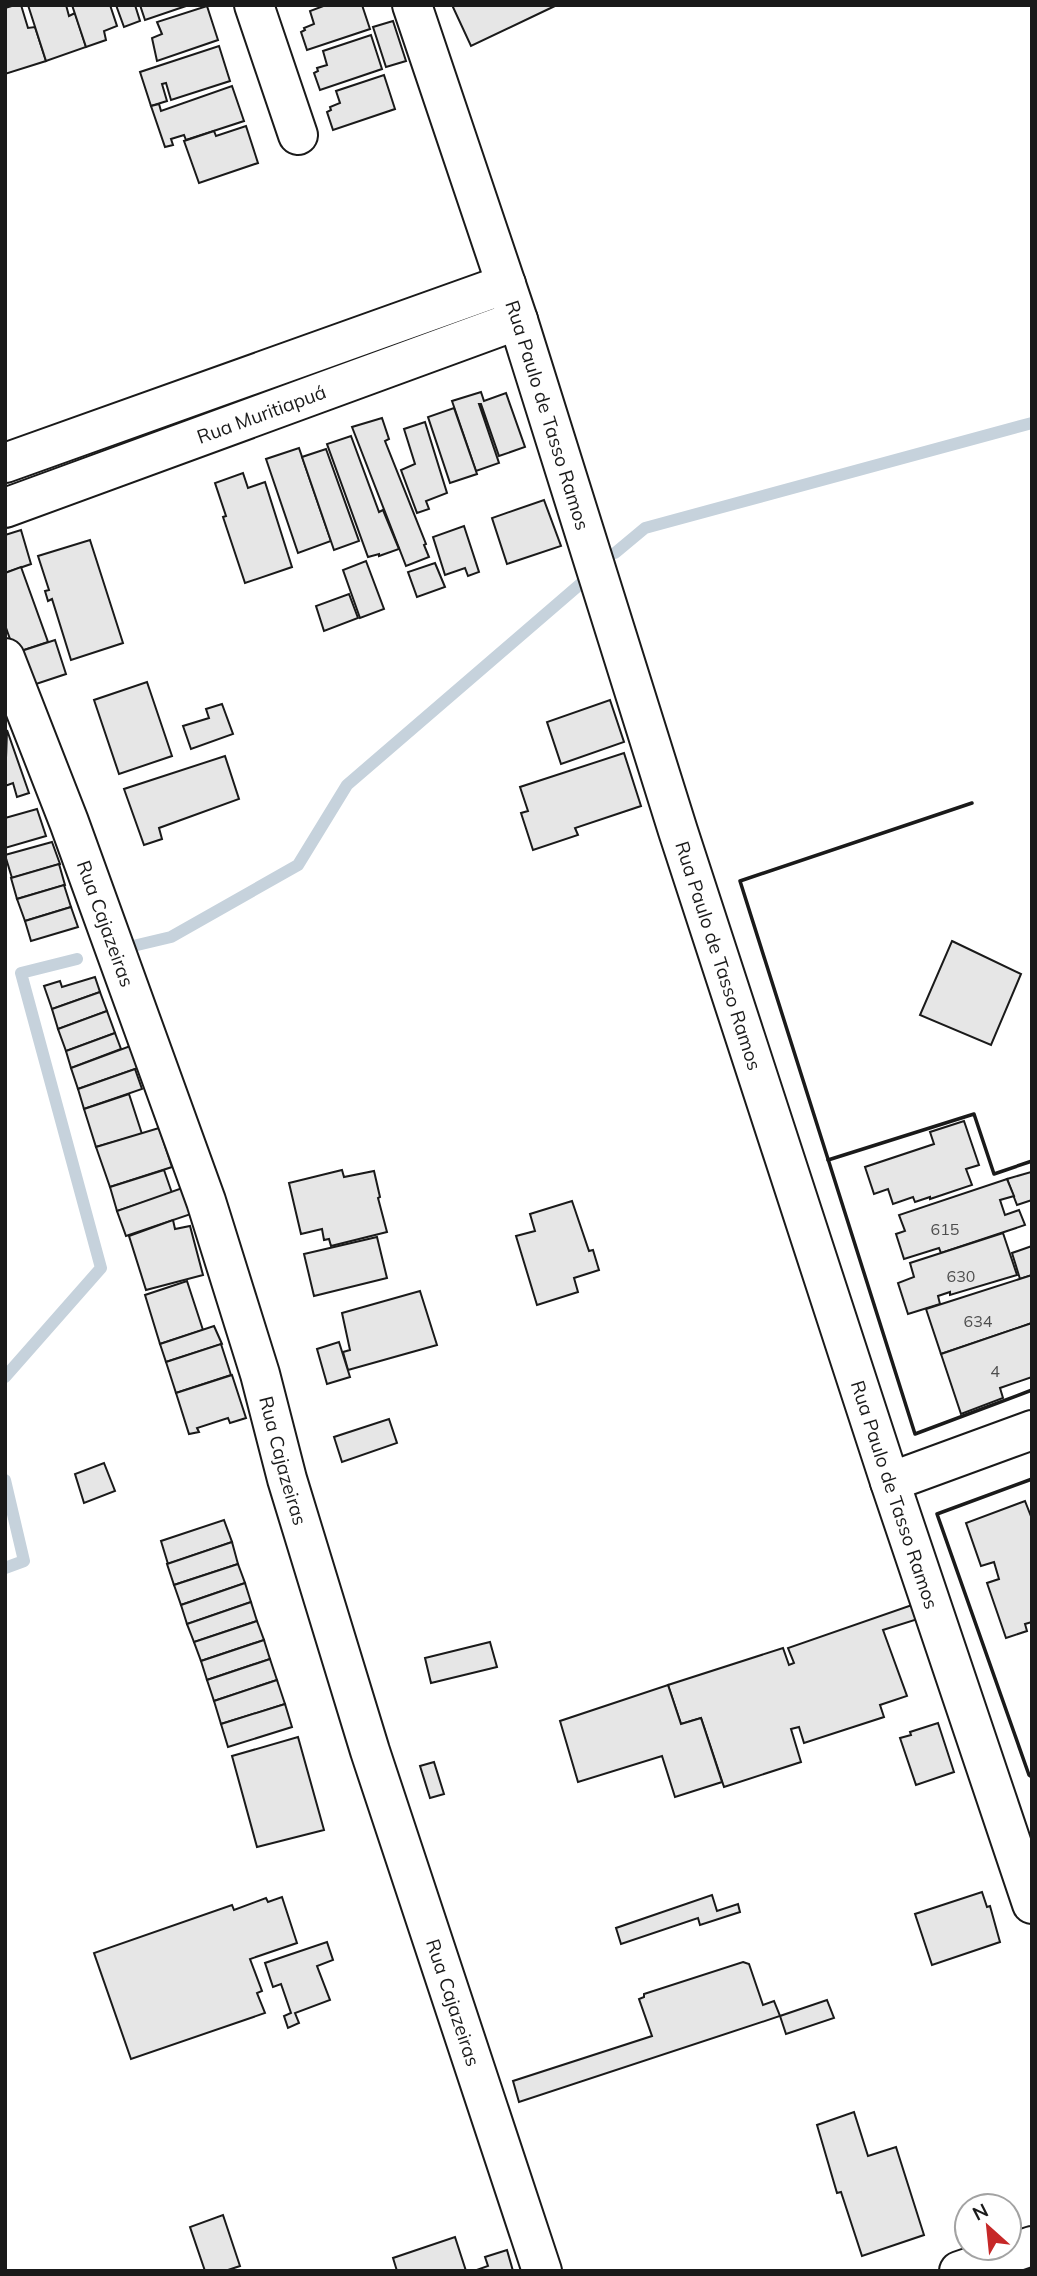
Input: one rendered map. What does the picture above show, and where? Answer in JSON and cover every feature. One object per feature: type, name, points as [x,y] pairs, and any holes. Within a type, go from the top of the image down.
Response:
[{"type":"street","points":[[254,5],[298,135]]},
{"type":"street","name":"Rua Paulo de Tasso Ramos","points":[[412,5],[518,320],[674,818],[890,1482],[1020,1835],[1032,1905]]},
{"type":"street","name":"Rua Muritiapuá","points":[[5,463],[506,284]]},
{"type":"street","name":"Rua Muritiapuá","points":[[5,508],[518,320]]},
{"type":"street","name":"Rua Cajazeiras","points":[[5,658],[69,822],[206,1201],[260,1374],[287,1479],[370,1751],[542,2271]]},
{"type":"street","points":[[890,1482],[1032,1430]]},
{"type":"street","points":[[959,2271],[1032,2246]]},
{"type":"building","points":[[21,5],[28,28],[35,27],[46,61],[5,74],[5,8]]},
{"type":"building","points":[[28,5],[66,5],[69,16],[75,13],[86,47],[46,61]]},
{"type":"building","points":[[72,5],[110,5],[117,26],[104,31],[106,40],[86,47]]},
{"type":"building","points":[[116,5],[135,5],[140,21],[124,27]]},
{"type":"building","points":[[140,5],[189,5],[145,20]]},
{"type":"building","points":[[326,5],[362,5],[370,29],[307,50],[301,32],[314,24],[310,11]]},
{"type":"building","points":[[452,5],[557,5],[471,46]]},
{"type":"building","points":[[207,6],[218,40],[157,61],[152,38],[162,34],[157,22]]},
{"type":"building","points":[[393,21],[406,61],[386,67],[373,27]]},
{"type":"building","points":[[371,35],[382,69],[320,90],[314,73],[318,71],[317,68],[327,65],[323,51]]},
{"type":"building","points":[[219,46],[230,81],[171,100],[166,83],[162,84],[167,101],[151,106],[140,72]]},
{"type":"building","points":[[384,75],[395,109],[333,130],[327,112],[331,110],[330,107],[340,103],[336,91]]},
{"type":"building","points":[[232,86],[244,121],[186,140],[184,135],[171,139],[173,145],[165,147],[151,106],[159,104],[161,111]]},
{"type":"building","points":[[246,126],[258,163],[199,183],[184,141],[214,131],[216,136]]},
{"type":"building","points":[[481,392],[484,401],[506,393],[525,447],[499,456],[479,404],[499,463],[476,471],[452,401]]},
{"type":"building","points":[[454,408],[477,474],[450,483],[428,417]]},
{"type":"building","points":[[382,418],[389,439],[385,441],[429,557],[406,566],[352,427]]},
{"type":"building","points":[[425,422],[447,493],[426,501],[429,509],[417,513],[401,470],[415,464],[404,429]]},
{"type":"building","points":[[351,436],[379,512],[383,510],[399,549],[379,556],[368,557],[327,444]]},
{"type":"building","points":[[299,448],[331,541],[298,553],[266,459]]},
{"type":"building","points":[[326,449],[359,541],[334,550],[302,457]]},
{"type":"building","points":[[243,473],[248,488],[265,482],[292,567],[245,583],[223,517],[226,516],[215,483]]},
{"type":"building","points":[[544,500],[561,546],[507,564],[492,518]]},
{"type":"building","points":[[464,526],[479,572],[468,576],[465,568],[445,575],[433,537]]},
{"type":"building","points":[[21,530],[31,564],[5,573],[5,535]]},
{"type":"building","points":[[90,540],[123,643],[71,660],[52,599],[48,601],[45,591],[49,590],[38,556]]},
{"type":"building","points":[[366,561],[384,609],[360,618],[343,570]]},
{"type":"building","points":[[435,563],[445,587],[417,597],[408,572]]},
{"type":"building","points":[[21,567],[48,642],[15,653],[5,625],[5,573]]},
{"type":"building","points":[[349,594],[358,618],[324,631],[316,606]]},
{"type":"building","points":[[55,640],[66,674],[24,688],[15,653]]},
{"type":"building","points":[[147,682],[172,756],[119,774],[94,700]]},
{"type":"building","points":[[610,700],[624,742],[561,764],[547,722]]},
{"type":"building","points":[[222,704],[233,734],[191,749],[183,726],[209,718],[206,709]]},
{"type":"building","points":[[7,730],[29,793],[17,797],[13,783],[5,786]]},
{"type":"building","points":[[624,753],[641,806],[575,828],[578,835],[533,850],[521,813],[528,811],[520,787]]},
{"type":"building","points":[[225,756],[239,799],[159,828],[162,839],[144,845],[124,789]]},
{"type":"building","points":[[37,809],[46,836],[5,848],[5,818]]},
{"type":"building","points":[[52,842],[60,864],[12,878],[5,855]]},
{"type":"building","points":[[59,864],[65,885],[17,899],[11,878]]},
{"type":"building","points":[[64,885],[71,907],[25,921],[17,899]]},
{"type":"building","points":[[71,907],[78,927],[31,941],[25,921]]},
{"type":"building","points":[[952,941],[1021,974],[991,1045],[920,1015]]},
{"type":"building","points":[[95,977],[100,992],[52,1009],[44,986],[60,981],[62,987]]},
{"type":"building","points":[[100,992],[107,1011],[58,1029],[52,1009]]},
{"type":"building","points":[[107,1011],[115,1033],[66,1051],[58,1029]]},
{"type":"building","points":[[115,1033],[121,1049],[71,1068],[66,1051]]},
{"type":"building","points":[[133,1045],[141,1067],[78,1089],[71,1068]]},
{"type":"building","points":[[135,1069],[142,1089],[84,1109],[78,1089]]},
{"type":"building","points":[[129,1094],[142,1134],[96,1147],[84,1109]]},
{"type":"building","points":[[964,1121],[979,1165],[966,1169],[972,1185],[915,1202],[913,1197],[893,1204],[888,1189],[874,1194],[865,1167],[934,1144],[930,1132]]},
{"type":"building","points":[[159,1128],[172,1167],[110,1187],[96,1147]]},
{"type":"building","points":[[164,1170],[172,1193],[117,1211],[110,1187]]},
{"type":"building","points":[[342,1170],[344,1177],[374,1171],[387,1232],[331,1246],[329,1239],[324,1240],[322,1229],[301,1234],[289,1183]]},
{"type":"building","points":[[1031,1172],[1032,1200],[1017,1205],[1007,1179]]},
{"type":"building","points":[[1007,1179],[1014,1196],[1000,1200],[1005,1215],[1019,1210],[1025,1225],[941,1253],[939,1248],[904,1259],[896,1234],[905,1231],[899,1215]]},
{"type":"building","points":[[188,1186],[197,1212],[126,1236],[117,1211]]},
{"type":"building","points":[[572,1201],[589,1251],[593,1250],[599,1270],[574,1278],[578,1292],[537,1305],[516,1236],[535,1231],[530,1214]]},
{"type":"building","points":[[173,1220],[175,1229],[190,1226],[203,1275],[146,1290],[129,1236]]},
{"type":"building","points":[[1003,1233],[1017,1275],[950,1295],[950,1292],[938,1296],[940,1304],[908,1314],[898,1283],[914,1277],[910,1263]]},
{"type":"building","points":[[377,1237],[387,1278],[314,1296],[304,1254]]},
{"type":"building","points":[[1032,1246],[1032,1275],[1020,1279],[1012,1253]]},
{"type":"building","points":[[1032,1275],[1032,1323],[941,1354],[926,1309]]},
{"type":"building","points":[[187,1281],[203,1330],[160,1344],[145,1295]]},
{"type":"building","points":[[420,1291],[437,1345],[348,1370],[343,1352],[350,1350],[342,1313]]},
{"type":"building","points":[[1032,1323],[1032,1377],[1000,1388],[1003,1398],[961,1414],[941,1354]]},
{"type":"building","points":[[214,1326],[222,1344],[166,1362],[160,1344]]},
{"type":"building","points":[[339,1342],[350,1377],[327,1384],[317,1349]]},
{"type":"building","points":[[221,1344],[231,1375],[176,1393],[166,1362]]},
{"type":"building","points":[[232,1375],[246,1418],[230,1423],[228,1418],[197,1428],[199,1432],[189,1434],[176,1393]]},
{"type":"building","points":[[389,1419],[397,1443],[342,1462],[334,1437]]},
{"type":"building","points":[[104,1463],[115,1491],[84,1503],[75,1474]]},
{"type":"building","points":[[1025,1501],[1032,1519],[1032,1622],[1025,1624],[1027,1631],[1006,1638],[987,1583],[999,1579],[994,1562],[981,1566],[966,1523]]},
{"type":"building","points":[[224,1520],[232,1542],[168,1564],[161,1541]]},
{"type":"building","points":[[232,1542],[238,1564],[174,1585],[167,1564]]},
{"type":"building","points":[[238,1564],[245,1583],[181,1605],[174,1585]]},
{"type":"building","points":[[245,1583],[251,1602],[187,1624],[181,1605]]},
{"type":"building","points":[[251,1602],[257,1621],[194,1642],[187,1624]]},
{"type":"building","points":[[912,1605],[918,1619],[883,1630],[907,1696],[880,1705],[884,1717],[804,1743],[799,1727],[791,1729],[801,1762],[724,1787],[701,1718],[681,1724],[668,1685],[783,1648],[789,1665],[794,1663],[788,1648]]},
{"type":"building","points":[[257,1621],[264,1640],[201,1661],[194,1642]]},
{"type":"building","points":[[264,1640],[270,1659],[207,1680],[201,1661]]},
{"type":"building","points":[[490,1642],[497,1667],[431,1683],[425,1658]]},
{"type":"building","points":[[270,1659],[277,1680],[214,1701],[207,1680]]},
{"type":"building","points":[[277,1680],[285,1704],[221,1724],[214,1701]]},
{"type":"building","points":[[668,1685],[681,1724],[701,1718],[722,1782],[675,1797],[662,1756],[578,1782],[560,1721]]},
{"type":"building","points":[[285,1704],[292,1727],[228,1747],[221,1724]]},
{"type":"building","points":[[938,1723],[954,1772],[916,1785],[900,1738]]},
{"type":"building","points":[[298,1737],[324,1830],[257,1847],[232,1756]]},
{"type":"building","points":[[434,1762],[444,1794],[430,1798],[420,1766]]},
{"type":"building","points":[[982,1892],[987,1907],[990,1906],[1000,1942],[932,1965],[915,1914]]},
{"type":"building","points":[[712,1895],[717,1911],[738,1904],[740,1912],[700,1925],[698,1918],[621,1944],[616,1928]]},
{"type":"building","points":[[282,1897],[297,1943],[250,1959],[262,1991],[257,1993],[265,2013],[131,2059],[94,1953],[232,1905],[234,1910],[266,1898],[268,1902]]},
{"type":"building","points":[[327,1942],[333,1960],[317,1966],[330,2000],[295,2013],[299,2023],[288,2028],[284,2016],[291,2013],[281,1984],[273,1987],[265,1963]]},
{"type":"building","points":[[743,1962],[749,1964],[763,2005],[774,2001],[780,2016],[519,2102],[513,2081],[652,2036],[639,1999],[644,1997],[644,1994]]},
{"type":"building","points":[[827,2000],[834,2018],[786,2034],[780,2016]]},
{"type":"building","points":[[854,2112],[868,2156],[896,2147],[924,2235],[862,2256],[841,2192],[837,2193],[817,2125]]},
{"type":"building","points":[[223,2215],[240,2266],[225,2271],[205,2271],[190,2227]]},
{"type":"building","points":[[455,2237],[466,2271],[397,2271],[393,2258]]},
{"type":"building","points":[[507,2250],[513,2271],[474,2271],[488,2266],[485,2257]]},
{"type":"waterway","points":[[615,553],[645,528],[1032,423]]},
{"type":"waterway","points":[[133,946],[171,937],[298,865],[347,785],[585,580]]},
{"type":"waterway","points":[[5,1377],[101,1268],[21,973],[77,959]]},
{"type":"waterway","points":[[5,1480],[24,1561],[5,1568]]},
{"type":"wall","points":[[972,803],[740,881],[915,1434],[1032,1390]]},
{"type":"wall","points":[[828,1160],[974,1114],[994,1174],[1032,1161]]},
{"type":"wall","points":[[1032,1479],[937,1514],[1029,1775],[1032,1777]]}]
